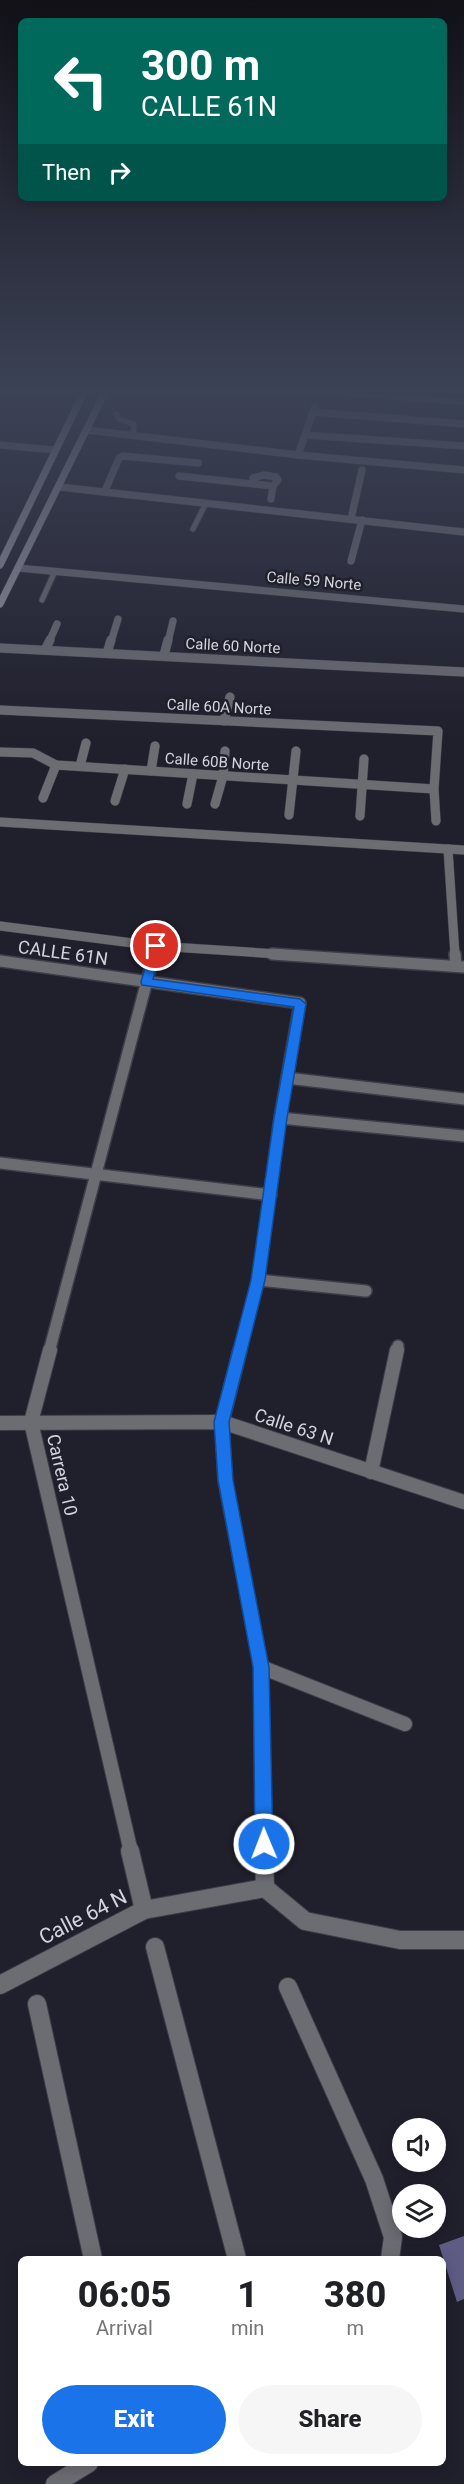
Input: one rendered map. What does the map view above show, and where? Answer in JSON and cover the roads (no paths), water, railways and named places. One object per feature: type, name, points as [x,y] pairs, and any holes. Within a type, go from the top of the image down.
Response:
[{"type":"main road","points":[[0,565],[28,508]]},
{"type":"main road","points":[[0,604],[48,508]]},
{"type":"street","points":[[251,508],[464,532]]},
{"type":"street","points":[[351,519],[353,508]]},
{"type":"street","points":[[351,561],[362,520]]},
{"type":"street","name":"Calle 59 Norte","points":[[18,568],[464,609]]},
{"type":"street","points":[[107,653],[118,619]]},
{"type":"street","points":[[164,656],[173,621]]},
{"type":"street","points":[[45,650],[57,624]]},
{"type":"street","name":"Calle 60 Norte","points":[[0,648],[464,672]]},
{"type":"street","points":[[224,721],[230,697]]},
{"type":"street","name":"Calle 60A Norte","points":[[0,710],[438,731],[435,789]]},
{"type":"street","points":[[80,766],[86,743]]},
{"type":"street","points":[[151,771],[154,746]]},
{"type":"street","points":[[215,804],[223,776],[225,751]]},
{"type":"street","name":"Calle 60B Norte","points":[[0,752],[33,753],[56,765],[435,789]]},
{"type":"street","points":[[288,815],[296,752]]},
{"type":"street","points":[[360,816],[364,759]]},
{"type":"street","points":[[43,798],[56,765]]},
{"type":"street","points":[[115,801],[125,770]]},
{"type":"street","points":[[187,804],[193,774]]},
{"type":"street","points":[[435,789],[436,821]]},
{"type":"street","points":[[0,822],[464,850]]},
{"type":"street","points":[[0,926],[156,946],[460,967],[448,849]]},
{"type":"street","name":"Carrera 10","points":[[144,1910],[31,1422],[156,946]]},
{"type":"street","name":"CALLE 61N","points":[[0,961],[300,1004],[287,1078]]},
{"type":"street","points":[[464,1099],[287,1078],[258,1280],[222,1422],[225,1480],[261,1667],[265,1888],[305,1921],[400,1940],[464,1940]]},
{"type":"street","points":[[280,1118],[464,1136]]},
{"type":"street","points":[[0,1163],[95,1172],[271,1195]]},
{"type":"street","points":[[258,1280],[366,1292]]},
{"type":"street","points":[[371,1472],[398,1346]]},
{"type":"street","name":"Calle 63 N","points":[[0,1423],[222,1422],[464,1502]]},
{"type":"street","points":[[261,1667],[405,1725]]},
{"type":"street","name":"Calle 64 N","points":[[0,1985],[144,1910],[265,1888]]},
{"type":"street","points":[[155,1947],[236,2256]]},
{"type":"street","points":[[288,1987],[374,2179],[393,2237],[390,2256]]},
{"type":"street","points":[[37,2004],[92,2256]]},
{"type":"street","points":[[55,2484],[84,2466]]},
{"type":"lane","points":[[193,529],[204,508]]},
{"type":"lane","points":[[42,600],[55,571]]}]
